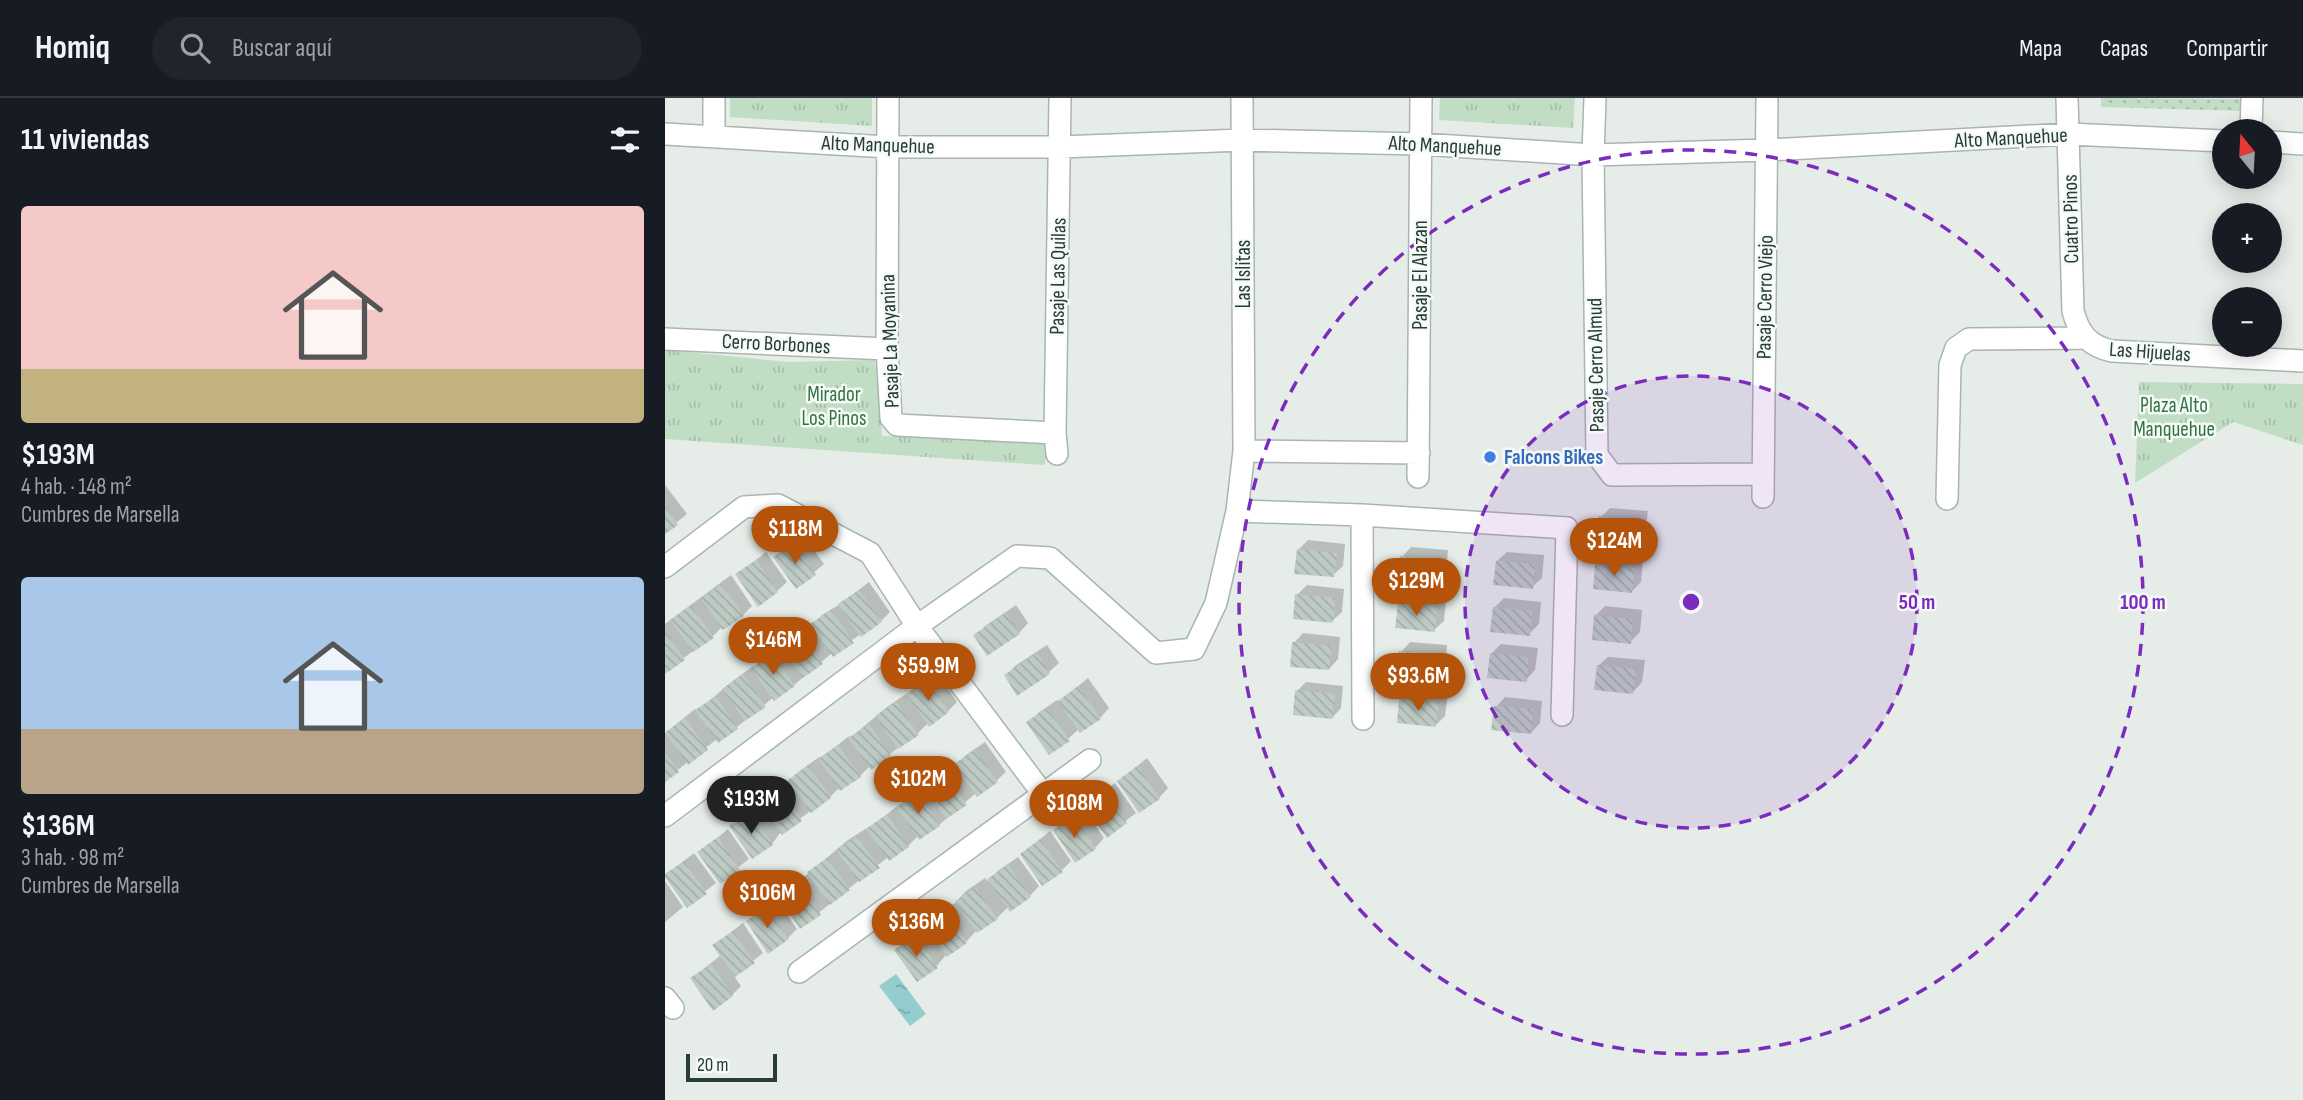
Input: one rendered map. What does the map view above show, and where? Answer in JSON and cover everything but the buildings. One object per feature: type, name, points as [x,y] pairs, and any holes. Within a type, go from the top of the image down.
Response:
[{"type":"street","points":[[714,98],[714,136]]},
{"type":"street","name":"Pasaje La Moyanina","points":[[888,98],[887,349],[890,412],[897,425],[1056,444]]},
{"type":"street","name":"Pasaje Las Quilas","points":[[1056,444],[1060,98]]},
{"type":"street","name":"Las Islitas","points":[[917,626],[1017,556],[1050,558],[1156,653],[1193,649],[1216,603],[1237,511],[1244,451],[1242,98]]},
{"type":"street","name":"Pasaje El Alazan","points":[[1418,477],[1421,98]]},
{"type":"street","name":"Pasaje Cerro Almud","points":[[1595,98],[1593,155],[1597,455],[1612,475],[1763,474]]},
{"type":"street","name":"Pasaje Cerro Viejo","points":[[1763,497],[1767,98]]},
{"type":"street","name":"Cuatro Pinos","points":[[2067,98],[2073,311],[2084,338]]},
{"type":"street","points":[[2251,119],[2252,98]]},
{"type":"street","name":"Alto Manquehue","points":[[665,134],[888,148],[1060,147],[1242,140],[1422,144],[1593,155],[1767,150],[2069,134],[2212,140]]},
{"type":"street","points":[[2282,143],[2303,144]]},
{"type":"street","points":[[1947,499],[1950,365],[1956,348],[1969,339],[2084,338]]},
{"type":"street","name":"Las Hijuelas","points":[[2084,338],[2097,348],[2112,351],[2303,361]]},
{"type":"street","name":"Cerro Borbones","points":[[665,339],[887,349]]},
{"type":"street","points":[[1244,451],[1419,453]]},
{"type":"street","points":[[665,568],[744,507],[778,505],[870,553],[917,626],[1043,794]]},
{"type":"street","points":[[1237,511],[1362,515],[1567,528],[1562,715]]},
{"type":"street","points":[[1362,515],[1363,719]]},
{"type":"street","points":[[665,816],[917,626]]},
{"type":"street","points":[[799,972],[1090,760]]},
{"type":"green space","points":[[730,98],[872,98],[872,126],[730,117]]},
{"type":"green space","points":[[1440,98],[1575,98],[1573,128],[1439,120]]},
{"type":"green space","points":[[2101,98],[2240,99],[2242,111],[2101,107]]},
{"type":"green space","name":"Mirador Los Pinos","points":[[665,350],[789,362],[875,360],[882,436],[1047,444],[1045,465],[665,439]]},
{"type":"green space","name":"Plaza Alto Manquehue","points":[[2139,382],[2303,384],[2303,445],[2233,422],[2135,483]]},
{"type":"water","points":[[896,974],[926,1014],[910,1026],[879,986]]},
{"type":"place","name":"Falcons Bikes","points":[[1490,457]]}]
